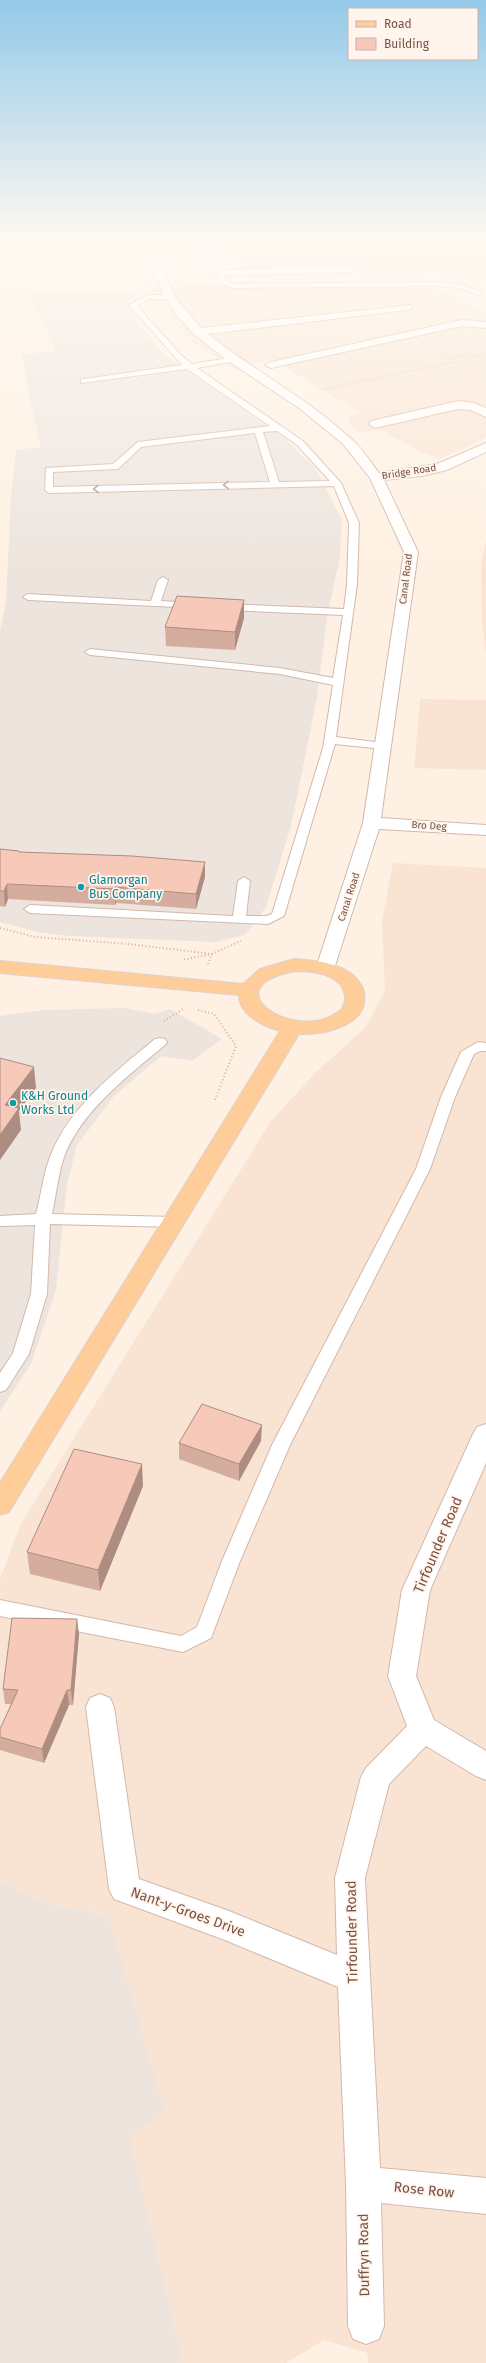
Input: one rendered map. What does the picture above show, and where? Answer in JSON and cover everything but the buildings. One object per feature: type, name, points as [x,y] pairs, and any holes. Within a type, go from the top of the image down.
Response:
[{"type":"main road","points":[[310,965],[326,968],[340,974],[350,982],[355,992],[355,1002],[350,1012],[340,1020],[326,1026],[309,1029],[292,1028],[276,1025],[262,1018],[253,1010],[248,1000],[249,990],[254,981],[264,973],[278,967],[310,965]]},
{"type":"main road","points":[[0,967],[249,990]]},
{"type":"main road","points":[[0,1505],[175,1222],[292,1028]]},
{"type":"street","name":"Canal Road","points":[[222,351],[289,397],[347,441],[376,477],[411,552],[372,823],[326,968]]},
{"type":"street","points":[[270,365],[334,351]]},
{"type":"street","points":[[375,424],[458,405],[474,407],[486,413]]},
{"type":"street","name":"Bridge Road","points":[[376,477],[429,470],[486,448]]},
{"type":"street","name":"Bro Deg","points":[[372,823],[486,830]]},
{"type":"street","name":"Tirfounder Road","points":[[363,2184],[353,1977],[350,1878],[376,1777],[423,1729],[402,1676],[416,1590],[486,1434]]},
{"type":"street","name":"Nant-y-Groes Drive","points":[[100,1707],[124,1889],[229,1926],[353,1977]]},
{"type":"street","points":[[423,1729],[486,1767]]},
{"type":"street","name":"Rose Row","points":[[363,2184],[486,2196]]},
{"type":"street","name":"Duffryn Road","points":[[363,2184],[366,2326]]},
{"type":"lane","points":[[30,909],[239,920],[268,920],[278,916],[330,740],[352,584],[354,523],[337,482],[300,443],[190,367],[173,351]]},
{"type":"lane","points":[[84,381],[190,367],[232,359]]},
{"type":"lane","points":[[278,428],[138,444],[115,467],[49,470],[49,490],[337,482]]},
{"type":"lane","points":[[258,431],[275,483]]},
{"type":"lane","points":[[155,604],[163,580]]},
{"type":"lane","points":[[28,597],[202,606]]},
{"type":"lane","points":[[217,607],[347,612]]},
{"type":"lane","points":[[90,652],[280,671],[318,680],[339,682]]},
{"type":"lane","points":[[330,740],[383,746]]},
{"type":"lane","points":[[239,920],[244,881]]},
{"type":"lane","points":[[0,1386],[21,1354],[39,1294],[43,1219],[57,1157],[74,1126],[109,1084],[160,1042]]},
{"type":"lane","points":[[0,1608],[183,1644],[204,1632],[231,1561],[281,1445],[423,1169],[448,1097],[468,1052],[478,1046],[486,1047]]},
{"type":"lane","points":[[0,1221],[43,1219],[175,1222]]},
{"type":"path","points":[[444,364],[445,360],[470,353],[486,361]]},
{"type":"path","points":[[478,357],[486,355]]},
{"type":"path","points":[[289,397],[454,362],[486,378]]},
{"type":"path","points":[[0,928],[35,937],[212,954],[196,959],[180,960]]},
{"type":"shaded area","points":[[53,351],[162,351],[167,357],[284,438],[316,469],[342,520],[340,556],[327,618],[317,698],[291,826],[266,907],[245,935],[216,942],[70,936],[38,932],[0,922],[0,632],[6,601],[11,498],[16,450],[41,447],[29,396],[22,354]]},
{"type":"shaded area","points":[[207,351],[486,351],[486,438],[440,459],[417,450],[380,429],[360,433],[352,427],[348,416],[361,413],[273,360],[232,368]]},
{"type":"shaded area","points":[[486,541],[486,653],[482,622],[481,563]]},
{"type":"shaded area","points":[[420,699],[486,700],[486,770],[414,768]]},
{"type":"shaded area","points":[[393,863],[486,868],[486,2363],[368,2363],[367,2353],[324,2340],[286,2363],[183,2363],[130,2136],[108,1915],[49,1904],[0,1882],[0,1579],[20,1525],[271,1121],[316,1072],[365,1028],[385,991],[382,921]]},
{"type":"shaded area","points":[[124,1008],[155,1014],[170,1009],[222,1039],[192,1061],[161,1056],[114,1096],[77,1145],[67,1184],[56,1290],[31,1364],[0,1411],[0,1016],[44,1010]]},
{"type":"shaded area","points":[[0,1882],[49,1904],[108,1915],[165,2113],[130,2136],[183,2363],[0,2363]]},
{"type":"place","name":"Glamorgan Bus Company","points":[[81,887]]},
{"type":"place","name":"K&H Ground Works Ltd","points":[[13,1103]]}]
